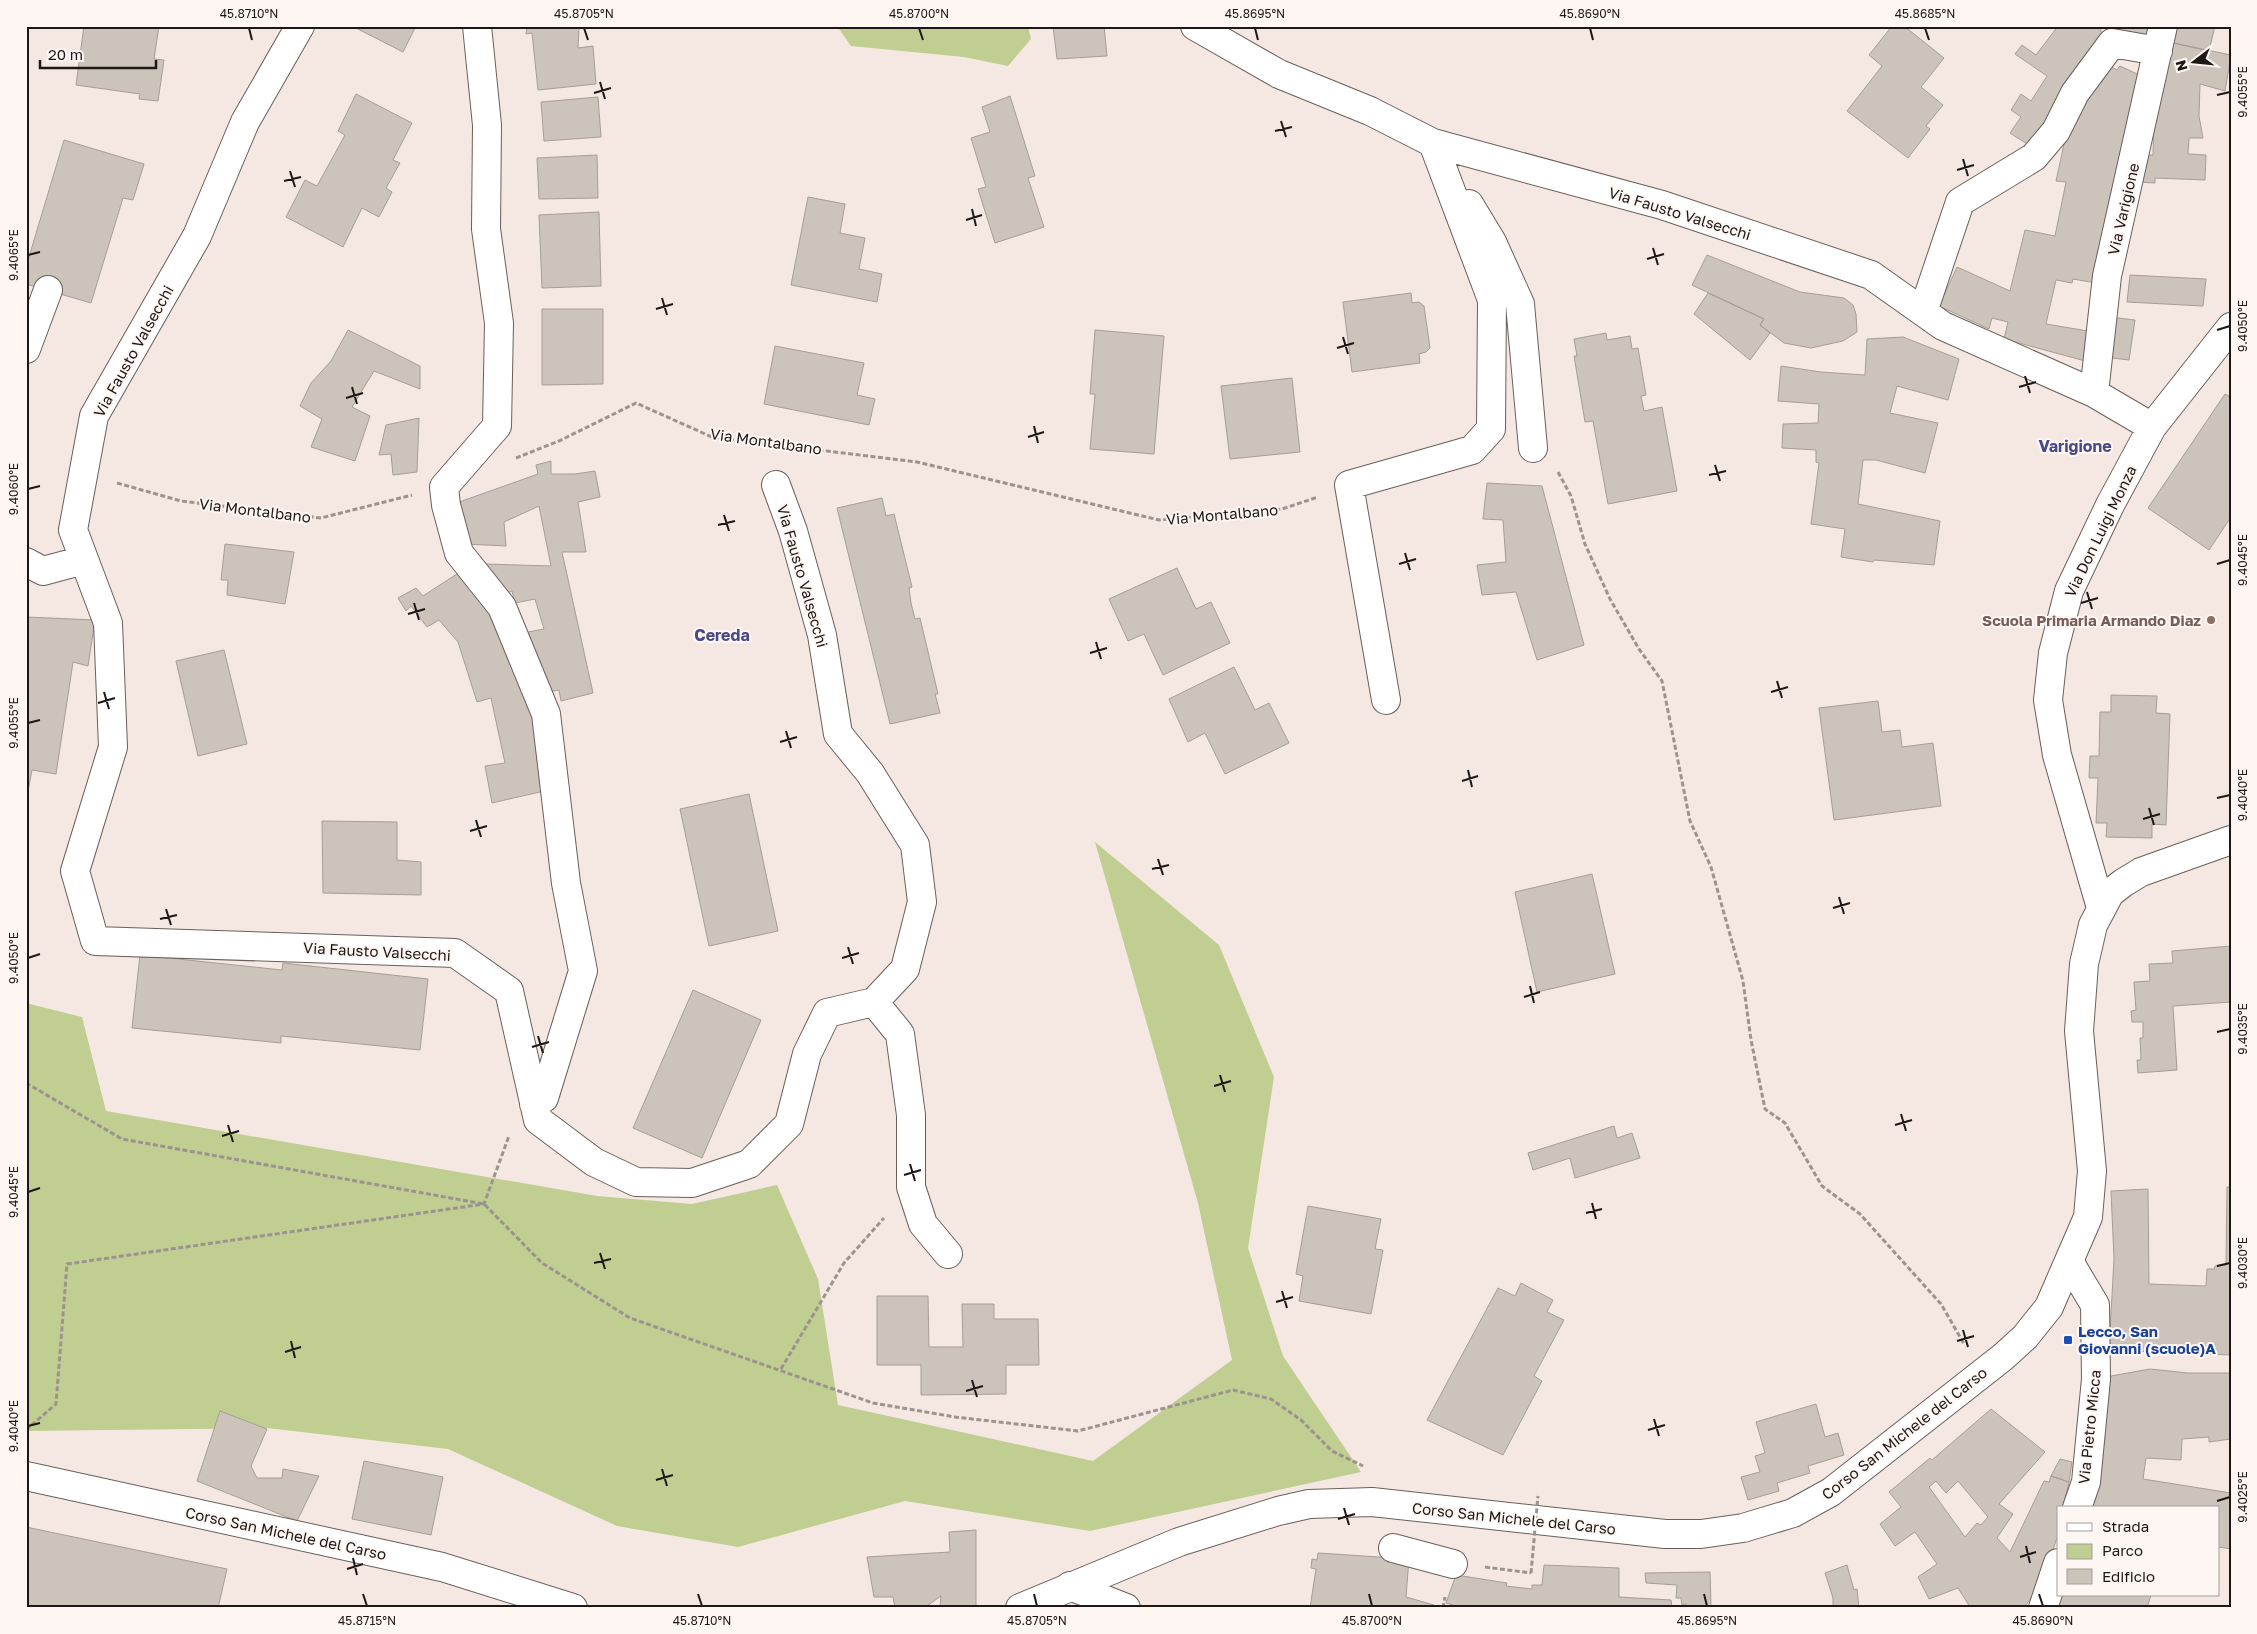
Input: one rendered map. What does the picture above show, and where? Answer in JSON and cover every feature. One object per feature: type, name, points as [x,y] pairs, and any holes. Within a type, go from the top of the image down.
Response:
[{"type":"street","name":"Via Fausto Valsecchi","points":[[300,26],[245,122],[197,236],[94,416],[73,530],[108,624],[114,748],[75,871],[95,941],[455,953],[508,991],[538,1120],[594,1162],[636,1182],[692,1183],[749,1164],[789,1124],[807,1054],[827,1013],[874,1002],[905,969],[922,902],[915,845],[870,773],[838,734],[822,635],[793,531],[776,484]]},
{"type":"street","points":[[477,26],[488,125],[486,229],[499,323],[497,426],[444,487],[446,505],[459,553],[502,607],[546,714],[566,883],[583,971],[544,1098],[534,1104]]},
{"type":"street","name":"Via Fausto Valsecchi","points":[[1195,26],[1279,74],[1370,111],[1433,143],[1662,205],[1872,275],[1943,326],[2094,393],[2152,427]]},
{"type":"street","points":[[1923,312],[1960,202],[2034,157],[2056,131],[2075,93],[2112,43],[2160,38]]},
{"type":"street","name":"Via Varigione","points":[[2094,393],[2107,276],[2160,38]]},
{"type":"street","points":[[1433,143],[1492,242],[1520,304],[1533,448]]},
{"type":"street","points":[[1386,700],[1349,485],[1472,450],[1491,429],[1492,300],[1433,143]]},
{"type":"street","points":[[26,349],[48,290]]},
{"type":"street","name":"Via Don Luigi Monza","points":[[2101,908],[2057,755],[2048,700],[2052,662],[2069,591],[2110,505],[2152,427],[2231,327]]},
{"type":"street","points":[[26,562],[43,571],[84,560]]},
{"type":"street","name":"Corso San Michele del Carso","points":[[1020,1608],[1188,1539],[1278,1510],[1309,1504],[1372,1502],[1665,1534],[1701,1534],[1743,1528],[1793,1513],[1831,1492],[2002,1356],[2037,1324],[2049,1307],[2070,1263],[2088,1217],[2092,1171],[2079,1031],[2084,964],[2093,925],[2110,893],[2141,872],[2231,840]]},
{"type":"street","points":[[874,1002],[900,1034],[911,1116],[911,1187],[923,1224],[948,1254]]},
{"type":"street","name":"Via Pietro Micca","points":[[2070,1263],[2095,1305],[2096,1379],[2086,1482],[2078,1506]]},
{"type":"street","name":"Corso San Michele del Carso","points":[[26,1476],[442,1567],[573,1608]]},
{"type":"street","points":[[1393,1548],[1453,1564]]},
{"type":"street","points":[[2043,1608],[2057,1566]]},
{"type":"street","points":[[1070,1586],[1126,1608]]},
{"type":"path","name":"Via Montalbano","points":[[515,458],[559,441],[636,403],[712,437],[917,462],[1159,520],[1282,510],[1349,485]]},
{"type":"path","points":[[1533,448],[1551,460],[1571,496],[1585,544],[1610,599],[1639,649],[1662,681],[1690,821],[1711,867],[1743,981],[1765,1109],[1785,1123],[1822,1186],[1860,1214],[1941,1304],[1972,1357],[2002,1356]]},
{"type":"path","name":"Via Montalbano","points":[[83,473],[181,501],[321,518],[444,487]]},
{"type":"path","points":[[26,1083],[122,1139],[484,1204],[542,1263],[630,1318],[781,1369],[873,1403],[955,1417],[1078,1431],[1232,1390],[1271,1399],[1301,1420],[1332,1451]]},
{"type":"path","points":[[484,1204],[510,1134]]},
{"type":"path","points":[[781,1369],[844,1264],[911,1187]]},
{"type":"path","points":[[26,1430],[56,1404],[67,1264],[484,1204]]},
{"type":"path","points":[[1532,1573],[1538,1496]]},
{"type":"green space","points":[[837,26],[1028,26],[1031,39],[1008,66],[964,57],[851,46]]},
{"type":"green space","points":[[1095,842],[1219,945],[1274,1077],[1248,1248],[1283,1356],[1361,1472],[1090,1531],[905,1501],[738,1547],[617,1526],[448,1449],[267,1428],[26,1431],[26,1003],[82,1017],[106,1111],[597,1196],[692,1204],[777,1185],[818,1279],[838,1405],[1093,1461],[1232,1360],[1198,1203]]},
{"type":"building","points":[[84,26],[159,26],[154,59],[164,60],[158,101],[139,99],[140,94],[76,85]]},
{"type":"building","points":[[352,26],[416,26],[403,52]]},
{"type":"building","points":[[527,26],[600,26],[579,28],[578,48],[593,46],[596,84],[538,90],[532,33],[526,34]]},
{"type":"building","points":[[1053,26],[1104,26],[1107,56],[1057,59]]},
{"type":"building","points":[[1892,26],[1904,26],[1944,58],[1921,87],[1943,105],[1926,126],[1930,129],[1908,158],[1847,111],[1882,66],[1869,55]]},
{"type":"building","points":[[2058,26],[2103,26],[2100,31],[2104,33],[2035,149],[2010,133],[2021,117],[2011,110],[2021,94],[2031,101],[2047,76],[2015,54],[2022,45],[2036,55]]},
{"type":"building","points":[[2116,26],[2155,26],[2151,40],[2114,31]]},
{"type":"building","points":[[2167,26],[2215,26],[2209,51],[2164,41]]},
{"type":"building","points":[[2164,41],[2231,55],[2225,91],[2200,84],[2199,116],[2203,138],[2189,138],[2188,154],[2206,155],[2205,180],[2155,178],[2155,183],[2138,182],[2142,155],[2153,155],[2154,112]]},
{"type":"building","points":[[2103,62],[2117,70],[2120,66],[2148,79],[2102,284],[2073,279],[2072,283],[2056,280],[2046,324],[2094,332],[2089,362],[2004,339],[2008,322],[1992,318],[1989,329],[1939,306],[1957,267],[2010,291],[2025,230],[2055,236],[2066,182],[2056,181],[2068,126]]},
{"type":"building","points":[[356,94],[412,123],[393,160],[400,163],[386,188],[392,192],[379,217],[362,208],[343,247],[286,217],[305,180],[317,186],[345,135],[338,131]]},
{"type":"building","points":[[1010,96],[1035,176],[1028,178],[1044,227],[995,243],[978,189],[986,187],[971,138],[990,132],[982,107]]},
{"type":"building","points":[[598,97],[601,137],[544,141],[541,102]]},
{"type":"building","points":[[64,140],[144,164],[133,200],[123,198],[91,303],[26,284],[26,267]]},
{"type":"building","points":[[597,155],[598,198],[539,199],[537,158]]},
{"type":"building","points":[[808,197],[845,204],[840,233],[865,238],[859,269],[882,274],[877,302],[791,285]]},
{"type":"building","points":[[599,212],[601,286],[542,288],[539,215]]},
{"type":"building","points":[[1707,255],[1800,292],[1844,298],[1853,305],[1856,314],[1857,332],[1843,341],[1811,348],[1784,343],[1760,325],[1764,319],[1692,285]]},
{"type":"building","points":[[2130,275],[2206,279],[2203,306],[2127,302]]},
{"type":"building","points":[[1411,293],[1412,303],[1419,302],[1424,306],[1430,348],[1426,352],[1419,354],[1420,363],[1352,372],[1343,302]]},
{"type":"building","points":[[1708,293],[1764,319],[1760,325],[1770,333],[1750,360],[1694,314]]},
{"type":"building","points":[[542,309],[603,309],[603,384],[542,385]]},
{"type":"building","points":[[2110,317],[2135,320],[2129,360],[2104,357]]},
{"type":"building","points":[[348,330],[420,366],[420,389],[374,371],[352,407],[370,416],[355,461],[311,447],[322,419],[300,406],[311,383],[331,361]]},
{"type":"building","points":[[1095,330],[1164,336],[1154,454],[1090,449],[1095,394],[1090,394]]},
{"type":"building","points":[[1606,333],[1607,340],[1630,336],[1632,349],[1638,348],[1646,395],[1641,396],[1644,411],[1662,407],[1677,491],[1608,504],[1593,421],[1585,422],[1574,356],[1577,356],[1574,339]]},
{"type":"building","points":[[1903,337],[1959,359],[1951,389],[1948,400],[1897,386],[1890,413],[1938,423],[1925,473],[1876,460],[1863,460],[1858,504],[1940,521],[1934,565],[1874,560],[1873,562],[1841,557],[1845,529],[1811,524],[1819,463],[1816,462],[1816,450],[1782,448],[1783,424],[1818,423],[1819,404],[1778,401],[1781,366],[1821,372],[1865,375],[1867,339]]},
{"type":"building","points":[[775,346],[864,363],[857,395],[875,399],[869,425],[764,404]]},
{"type":"building","points":[[1292,378],[1300,452],[1230,459],[1221,386]]},
{"type":"building","points":[[2225,394],[2231,397],[2231,517],[2209,550],[2148,508]]},
{"type":"building","points":[[419,418],[417,472],[393,475],[391,454],[379,455],[386,425]]},
{"type":"building","points":[[551,461],[551,474],[575,474],[595,471],[600,497],[578,502],[586,552],[562,552],[593,693],[561,701],[559,690],[542,693],[528,632],[544,629],[535,599],[515,603],[512,591],[502,596],[486,564],[551,566],[539,506],[504,522],[506,546],[465,544],[448,506],[538,474],[536,465]]},
{"type":"building","points":[[1487,483],[1542,486],[1584,645],[1537,660],[1516,592],[1482,595],[1477,565],[1506,562],[1503,520],[1483,519]]},
{"type":"building","points":[[882,498],[886,516],[894,514],[912,587],[909,588],[911,603],[915,619],[920,618],[938,694],[935,694],[940,713],[890,724],[837,508]]},
{"type":"building","points":[[225,544],[294,552],[285,604],[227,595],[228,580],[221,580]]},
{"type":"building","points":[[1177,568],[1196,609],[1211,602],[1230,643],[1163,675],[1144,634],[1128,641],[1109,599]]},
{"type":"building","points":[[463,570],[498,625],[534,716],[544,791],[492,803],[485,766],[505,763],[491,698],[477,702],[458,642],[439,620],[427,627],[411,606],[406,611],[398,598],[416,588],[423,596]]},
{"type":"building","points":[[26,617],[95,620],[88,666],[73,662],[56,774],[32,770],[26,802]]},
{"type":"building","points":[[224,650],[247,744],[198,756],[176,661]]},
{"type":"building","points":[[1234,667],[1255,710],[1269,703],[1289,743],[1225,774],[1205,733],[1188,742],[1169,699]]},
{"type":"building","points":[[2111,695],[2157,696],[2156,713],[2170,714],[2166,825],[2152,824],[2152,838],[2106,837],[2107,823],[2096,823],[2098,778],[2089,778],[2090,756],[2099,756],[2100,712],[2111,712]]},
{"type":"building","points":[[1878,701],[1882,732],[1900,730],[1902,747],[1933,743],[1941,806],[1834,820],[1819,708]]},
{"type":"building","points":[[749,794],[778,931],[709,946],[680,809]]},
{"type":"building","points":[[322,821],[397,822],[397,860],[421,862],[421,895],[323,893]]},
{"type":"building","points":[[1592,874],[1615,974],[1537,992],[1515,892]]},
{"type":"building","points":[[2231,946],[2231,1002],[2173,1006],[2177,1070],[2138,1073],[2137,1060],[2141,1060],[2140,1038],[2143,1038],[2143,1022],[2132,1022],[2131,1011],[2136,1010],[2134,982],[2150,981],[2149,964],[2173,963],[2172,951]]},
{"type":"building","points":[[140,955],[282,970],[283,963],[428,979],[420,1050],[281,1036],[281,1043],[132,1028]]},
{"type":"building","points":[[693,990],[761,1020],[702,1158],[633,1128]]},
{"type":"building","points":[[1614,1126],[1617,1138],[1632,1133],[1640,1158],[1575,1178],[1570,1158],[1533,1170],[1528,1153]]},
{"type":"building","points":[[2227,1187],[2231,1187],[2231,1355],[2109,1350],[2114,1259],[2111,1191],[2148,1189],[2149,1284],[2206,1286],[2207,1269],[2226,1265]]},
{"type":"building","points":[[1308,1206],[1381,1219],[1375,1249],[1383,1250],[1371,1314],[1299,1301],[1303,1276],[1296,1274]]},
{"type":"building","points":[[1521,1283],[1553,1300],[1547,1312],[1564,1320],[1534,1376],[1542,1381],[1503,1455],[1427,1420],[1498,1288],[1515,1296]]},
{"type":"building","points":[[877,1296],[928,1296],[929,1347],[963,1347],[962,1304],[994,1304],[994,1319],[1038,1319],[1039,1365],[1006,1365],[1006,1394],[921,1395],[921,1365],[877,1365]]},
{"type":"building","points":[[2150,1369],[2188,1373],[2231,1373],[2231,1439],[2209,1442],[2209,1437],[2182,1439],[2181,1460],[2146,1458],[2143,1479],[2231,1493],[2231,1549],[2220,1547],[2220,1506],[2081,1506],[2111,1376]]},
{"type":"building","points":[[1816,1404],[1825,1437],[1838,1433],[1844,1455],[1808,1466],[1810,1473],[1777,1483],[1779,1491],[1748,1500],[1741,1477],[1760,1472],[1755,1456],[1765,1453],[1756,1422]]},
{"type":"building","points":[[1991,1409],[2045,1452],[1999,1504],[2013,1514],[1997,1538],[2010,1552],[2044,1481],[2049,1482],[2051,1476],[2069,1482],[2063,1506],[2057,1506],[2057,1538],[2042,1582],[2024,1608],[1968,1608],[1970,1607],[1958,1588],[1929,1599],[1918,1577],[1937,1564],[1915,1532],[1895,1546],[1880,1524],[1901,1507],[1889,1492],[1930,1458],[1932,1460]],"holes":[[[1936,1481],[1946,1493],[1958,1481],[1988,1517],[1981,1525],[1977,1523],[1965,1537],[1929,1487]]]},
{"type":"building","points":[[220,1411],[267,1429],[251,1466],[257,1478],[282,1478],[283,1469],[319,1476],[297,1521],[197,1481]]},
{"type":"building","points":[[2060,1459],[2072,1462],[2069,1482],[2051,1476]]},
{"type":"building","points":[[364,1461],[443,1477],[431,1535],[352,1519]]},
{"type":"building","points":[[26,1527],[227,1569],[218,1608],[26,1608]]},
{"type":"building","points":[[976,1530],[976,1608],[940,1608],[941,1596],[924,1608],[895,1608],[893,1597],[874,1597],[867,1557],[950,1552],[949,1532]]},
{"type":"building","points":[[1318,1553],[1409,1559],[1406,1597],[1434,1605],[1433,1608],[1310,1608],[1316,1569],[1311,1568],[1312,1559],[1317,1560]]},
{"type":"building","points":[[1544,1565],[1619,1568],[1619,1597],[1671,1600],[1672,1608],[1463,1608],[1446,1603],[1456,1575],[1507,1583],[1506,1586],[1532,1589],[1532,1585],[1542,1585]]},
{"type":"building","points":[[1847,1565],[1854,1590],[1857,1589],[1859,1608],[1833,1608],[1833,1598],[1825,1573]]},
{"type":"building","points":[[1710,1572],[1711,1606],[1729,1608],[1687,1608],[1686,1604],[1682,1605],[1681,1598],[1676,1598],[1677,1585],[1646,1583],[1645,1573]]},
{"type":"building","points":[[2057,1596],[2151,1596],[2147,1608],[2048,1608]]},
{"type":"place","name":"Scuola Primaria Armando Diaz","points":[[2211,620]]},
{"type":"place","name":"Lecco, San Giovanni (scuole)A","points":[[2068,1340]]},
{"type":"district","name":"Varigione","points":[[2075,446]]},
{"type":"district","name":"Cereda","points":[[722,635]]}]
